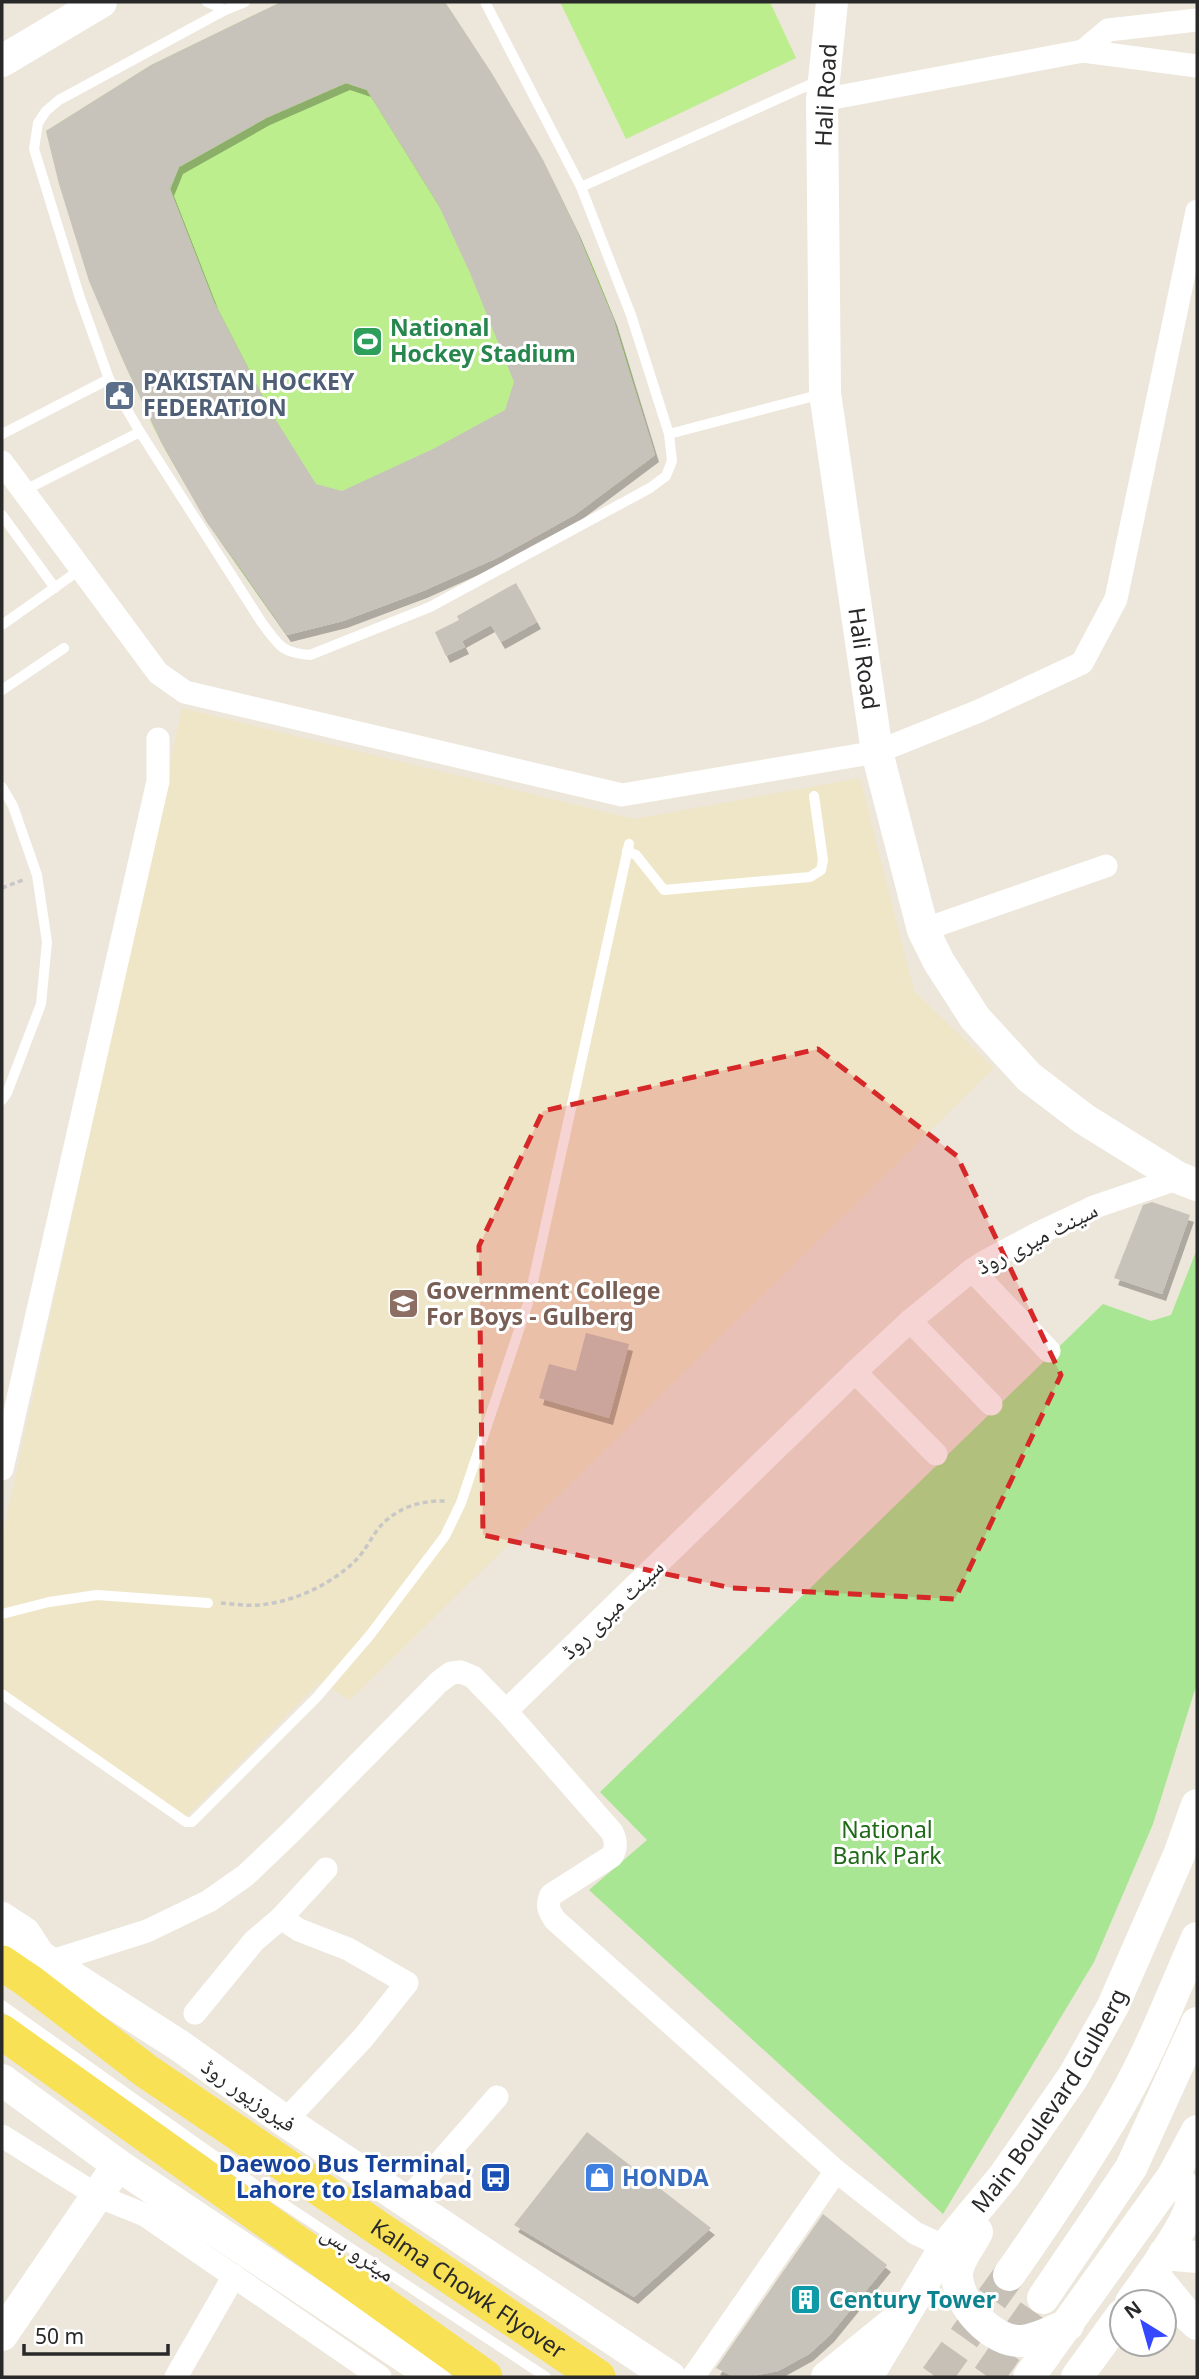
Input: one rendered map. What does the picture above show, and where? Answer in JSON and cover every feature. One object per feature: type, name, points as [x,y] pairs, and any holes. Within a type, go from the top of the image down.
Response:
[{"type":"main road","points":[[2,61],[101,2]]},
{"type":"main road","name":"Hali Road","points":[[832,2],[823,89],[825,393],[877,752],[923,930],[939,962],[975,1018],[1029,1077],[1084,1119],[1188,1182]]},
{"type":"main road","name":"Main Boulevard Gulberg","points":[[867,2377],[945,2247],[1004,2176],[1073,2077],[1113,2006],[1179,1854],[1197,1805]]},
{"type":"main road","name":"فیروزپور روڈ","points":[[2,1932],[27,1969],[180,2046],[285,2121],[670,2377]]},
{"type":"main road","points":[[1009,2276],[1053,2212],[1124,2098],[1197,1938]]},
{"type":"main road","name":"Kalma Chowk Flyover","points":[[27,1969],[146,2071],[598,2377]]},
{"type":"main road","points":[[1043,2298],[1131,2168],[1197,2023]]},
{"type":"main road","points":[[2,2032],[485,2377]]},
{"type":"main road","points":[[2,2080],[118,2165],[435,2377]]},
{"type":"main road","points":[[1029,2377],[1182,2173],[1197,2131]]},
{"type":"main road","points":[[2,2335],[118,2165]]},
{"type":"main road","points":[[1141,2288],[1187,2215],[1191,2200],[1182,2173]]},
{"type":"main road","points":[[1004,2176],[961,2261],[957,2275],[968,2308],[1000,2336],[1021,2341],[1068,2325]]},
{"type":"main road","points":[[1158,2263],[1197,2257]]},
{"type":"main road","points":[[1158,2263],[1185,2313],[1197,2324]]},
{"type":"main road","points":[[827,2377],[906,2312]]},
{"type":"main road","points":[[1178,2326],[1197,2324]]},
{"type":"main road","points":[[1077,2377],[1108,2337]]},
{"type":"street","points":[[1083,51],[1108,30],[1197,20]]},
{"type":"street","points":[[823,89],[1083,51],[1197,65]]},
{"type":"street","points":[[2,462],[158,673],[185,692],[622,795],[877,752],[979,712],[1082,663],[1116,599],[1197,211]]},
{"type":"street","points":[[2,1469],[158,781],[158,739]]},
{"type":"street","points":[[923,930],[1106,866]]},
{"type":"street","name":"سینٹ میری روڈ","points":[[506,1711],[855,1372],[910,1321],[972,1270],[1037,1234],[1094,1207],[1188,1182]]},
{"type":"street","points":[[972,1270],[1049,1351]]},
{"type":"street","points":[[910,1321],[992,1404]]},
{"type":"street","points":[[855,1372],[936,1454]]},
{"type":"street","points":[[2,1913],[28,1930],[27,1969],[147,1931],[209,1901],[246,1875],[439,1682],[451,1674],[461,1672],[473,1677],[506,1711],[612,1832],[616,1840],[616,1849],[612,1856],[551,1895],[547,1903],[555,1920],[836,2171],[915,2232],[945,2247]]},
{"type":"street","points":[[195,2013],[254,1941],[281,1918],[326,1868]]},
{"type":"street","points":[[281,1918],[299,1930],[348,1949],[407,1983],[363,2038],[285,2121]]},
{"type":"street","points":[[406,2202],[497,2097]]},
{"type":"street","points":[[2,2136],[98,2196],[145,2215],[380,2377]]},
{"type":"street","points":[[693,2377],[836,2171]]},
{"type":"street","points":[[176,2377],[234,2276]]},
{"type":"lane","points":[[207,2],[225,10]]},
{"type":"lane","points":[[246,2],[225,10],[59,100],[46,111],[38,123],[34,149],[108,379],[262,623],[290,653],[310,655],[430,607],[650,488],[666,476],[672,461],[669,434],[631,315],[581,187],[485,2]]},
{"type":"lane","points":[[581,187],[823,89]]},
{"type":"lane","points":[[2,434],[108,379]]},
{"type":"lane","points":[[669,434],[825,393]]},
{"type":"lane","points":[[23,491],[140,432]]},
{"type":"lane","points":[[2,515],[55,587]]},
{"type":"lane","points":[[2,625],[81,569]]},
{"type":"lane","points":[[2,690],[64,648]]},
{"type":"lane","points":[[2,788],[13,806],[37,875],[47,942],[41,1004],[2,1100]]},
{"type":"lane","points":[[2,1694],[186,1822],[192,1822],[317,1697],[353,1656],[445,1536],[461,1503],[529,1300],[628,848],[664,890],[810,877],[821,870],[824,860],[814,796]]},
{"type":"lane","points":[[2,1614],[49,1602],[97,1595],[208,1603]]},
{"type":"lane","name":"میٹرو بس","points":[[2,2005],[267,2193],[546,2377]]},
{"type":"path","points":[[2,888],[37,875]]},
{"type":"path","points":[[208,1603],[258,1605],[321,1586],[357,1559],[380,1526],[398,1511],[423,1501],[461,1503]]},
{"type":"highlighted area","points":[[818,1049],[957,1156],[1061,1375],[955,1599],[732,1588],[483,1535],[479,1246],[543,1111]]},
{"type":"shaded area","name":"Government College For Boys - Gulberg","points":[[182,708],[634,819],[860,778],[914,991],[994,1068],[350,1700],[320,1682],[186,1817],[2,1689],[2,1539]]},
{"type":"green space","name":"National Hockey Stadium","points":[[281,2],[445,2],[516,116],[579,234],[613,317],[655,455],[576,514],[287,635],[206,518],[155,430],[96,292],[74,229],[46,131],[151,65]]},
{"type":"green space","points":[[560,2],[770,2],[796,58],[626,139]]},
{"type":"green space","name":"National Bank Park","points":[[1197,1249],[1197,1683],[1153,1824],[1094,1962],[943,2214],[589,1890],[647,1840],[600,1792],[1103,1304],[1151,1321],[1171,1315]]},
{"type":"building","name":"National Hockey Stadium","points":[[281,2],[445,2],[539,153],[576,229],[613,318],[655,455],[576,514],[497,558],[423,591],[343,621],[287,635],[202,514],[161,442],[89,281],[59,184],[46,131],[151,65]],"holes":[[[346,83],[367,90],[438,204],[470,273],[514,382],[505,410],[435,448],[342,491],[316,484],[269,409],[214,302],[170,189],[179,167],[266,118]]]},
{"type":"building","points":[[516,583],[537,622],[501,642],[491,625],[462,641],[465,647],[446,656],[435,632],[459,620],[457,616]]},
{"type":"building","points":[[1152,1202],[1190,1215],[1162,1294],[1114,1278],[1143,1205]]},
{"type":"building","points":[[586,1333],[629,1344],[609,1418],[539,1398],[549,1364],[576,1371]]},
{"type":"building","name":"HONDA","points":[[587,2132],[711,2228],[634,2297],[514,2225]]},
{"type":"building","name":"Century Tower","points":[[823,2214],[887,2265],[830,2335],[809,2354],[778,2371],[747,2377],[734,2377],[716,2368]]},
{"type":"tunnel","points":[[936,2377],[1009,2275]]},
{"type":"tunnel","points":[[988,2377],[1043,2298]]},
{"type":"place","name":"National Hockey Stadium","points":[[367,341]]},
{"type":"place","name":"PAKISTAN HOCKEY FEDERATION","points":[[120,395]]},
{"type":"place","name":"Government College For Boys - Gulberg","points":[[403,1304]]},
{"type":"place","name":"Daewoo Bus Terminal, Lahore to Islamabad","points":[[495,2177]]},
{"type":"place","name":"HONDA","points":[[599,2178]]},
{"type":"place","name":"Century Tower","points":[[806,2300]]}]
